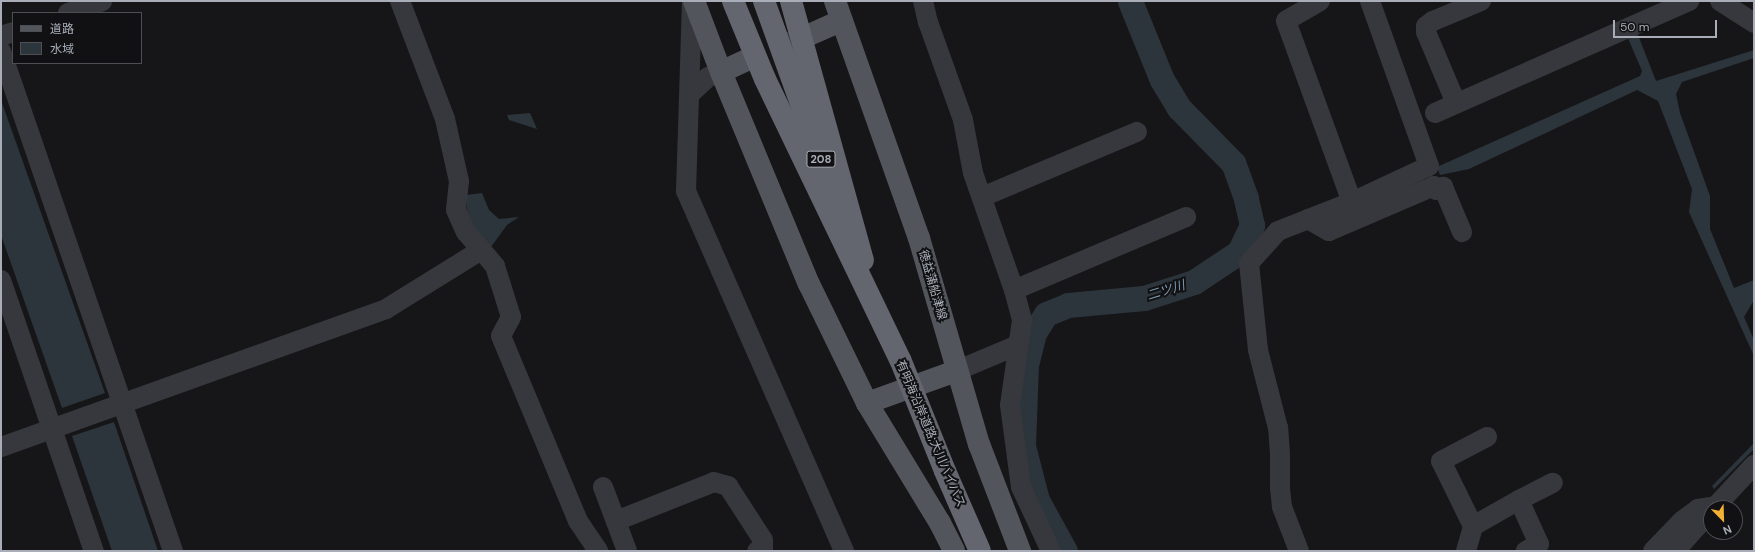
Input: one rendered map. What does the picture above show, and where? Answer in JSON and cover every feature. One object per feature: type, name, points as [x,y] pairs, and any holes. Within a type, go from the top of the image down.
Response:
[{"type":"highway","points":[[733,1],[765,79],[878,317]]},
{"type":"highway","name":"有明海沿岸道路;大川バイパス","points":[[764,1],[878,317],[971,551]]},
{"type":"highway","points":[[791,1],[878,317]]},
{"type":"highway","name":"有明海沿岸道路;大川バイパス","points":[[896,361],[980,551]]},
{"type":"main road","points":[[693,1],[809,284],[867,403],[940,523],[954,551]]},
{"type":"main road","name":"徳益蒲船津線","points":[[809,35],[839,10],[898,174],[919,238],[956,371],[979,444],[1020,551]]},
{"type":"main road","points":[[721,72],[745,61]]},
{"type":"main road","points":[[867,403],[956,371]]},
{"type":"street","points":[[71,12],[102,1]]},
{"type":"street","points":[[400,1],[445,119],[459,181],[456,210],[466,232],[495,266],[511,317],[501,336],[578,521],[598,551]]},
{"type":"street","points":[[693,1],[686,191],[844,551]]},
{"type":"street","points":[[923,1],[928,22],[963,120],[973,173],[1014,290],[1022,320],[1010,405],[1021,487],[1051,551]]},
{"type":"street","points":[[1320,1],[1286,21],[1352,202]]},
{"type":"street","points":[[1299,551],[1282,507],[1278,428],[1258,350],[1249,263],[1278,231],[1352,202],[1429,166],[1370,1]]},
{"type":"street","points":[[1456,103],[1426,32],[1426,26],[1433,21],[1481,1]]},
{"type":"street","points":[[1435,112],[1688,1]]},
{"type":"street","points":[[1725,2],[1754,23]]},
{"type":"street","points":[[1,36],[12,32]]},
{"type":"street","points":[[1,51],[173,551]]},
{"type":"street","points":[[690,94],[708,77],[721,72]]},
{"type":"street","points":[[982,197],[1137,132]]},
{"type":"street","points":[[1308,219],[1329,231],[1434,186],[1436,190],[1443,187],[1462,232]]},
{"type":"street","points":[[1014,290],[1186,217]]},
{"type":"street","points":[[1,447],[122,405],[386,309],[481,250]]},
{"type":"street","points":[[1,280],[59,426],[94,551]]},
{"type":"street","points":[[956,371],[1018,345]]},
{"type":"street","points":[[1466,551],[1473,526],[1441,461],[1487,437]]},
{"type":"street","points":[[1721,500],[1754,465]]},
{"type":"street","points":[[616,521],[714,482],[728,486],[763,540],[763,549],[757,551]]},
{"type":"street","points":[[1473,526],[1553,483]]},
{"type":"street","points":[[603,487],[627,551]]},
{"type":"street","points":[[1519,500],[1539,544],[1526,551]]},
{"type":"street","points":[[1653,551],[1682,522],[1698,509],[1703,509]]},
{"type":"street","points":[[1675,551],[1703,520]]},
{"type":"water","points":[[1639,29],[1638,35],[1656,81],[1754,50],[1754,58],[1682,82],[1676,94],[1680,113],[1710,196],[1710,229],[1734,288],[1754,280],[1754,300],[1744,317],[1754,340],[1754,356],[1689,212],[1692,189],[1658,101],[1637,90],[1469,169],[1440,175],[1437,167],[1640,76],[1642,71],[1627,36]]},
{"type":"water","points":[[1,100],[105,393],[62,408],[1,235]]},
{"type":"water","points":[[530,113],[537,129],[509,120],[507,115]]},
{"type":"water","points":[[482,193],[489,210],[499,219],[519,217],[507,225],[491,247],[475,231],[467,210],[466,195]]},
{"type":"water","points":[[114,422],[158,551],[112,551],[72,436]]},
{"type":"water","points":[[1754,443],[1754,449],[1714,489],[1712,486]]},
{"type":"waterway","name":"二ツ川","points":[[1065,551],[1037,500],[1023,446],[1026,365],[1034,333],[1046,314],[1068,305],[1144,298],[1194,282],[1239,252],[1252,225],[1246,198],[1233,163],[1179,108],[1162,80],[1130,1]]},
{"type":"tunnel","points":[[745,61],[809,35]]}]
